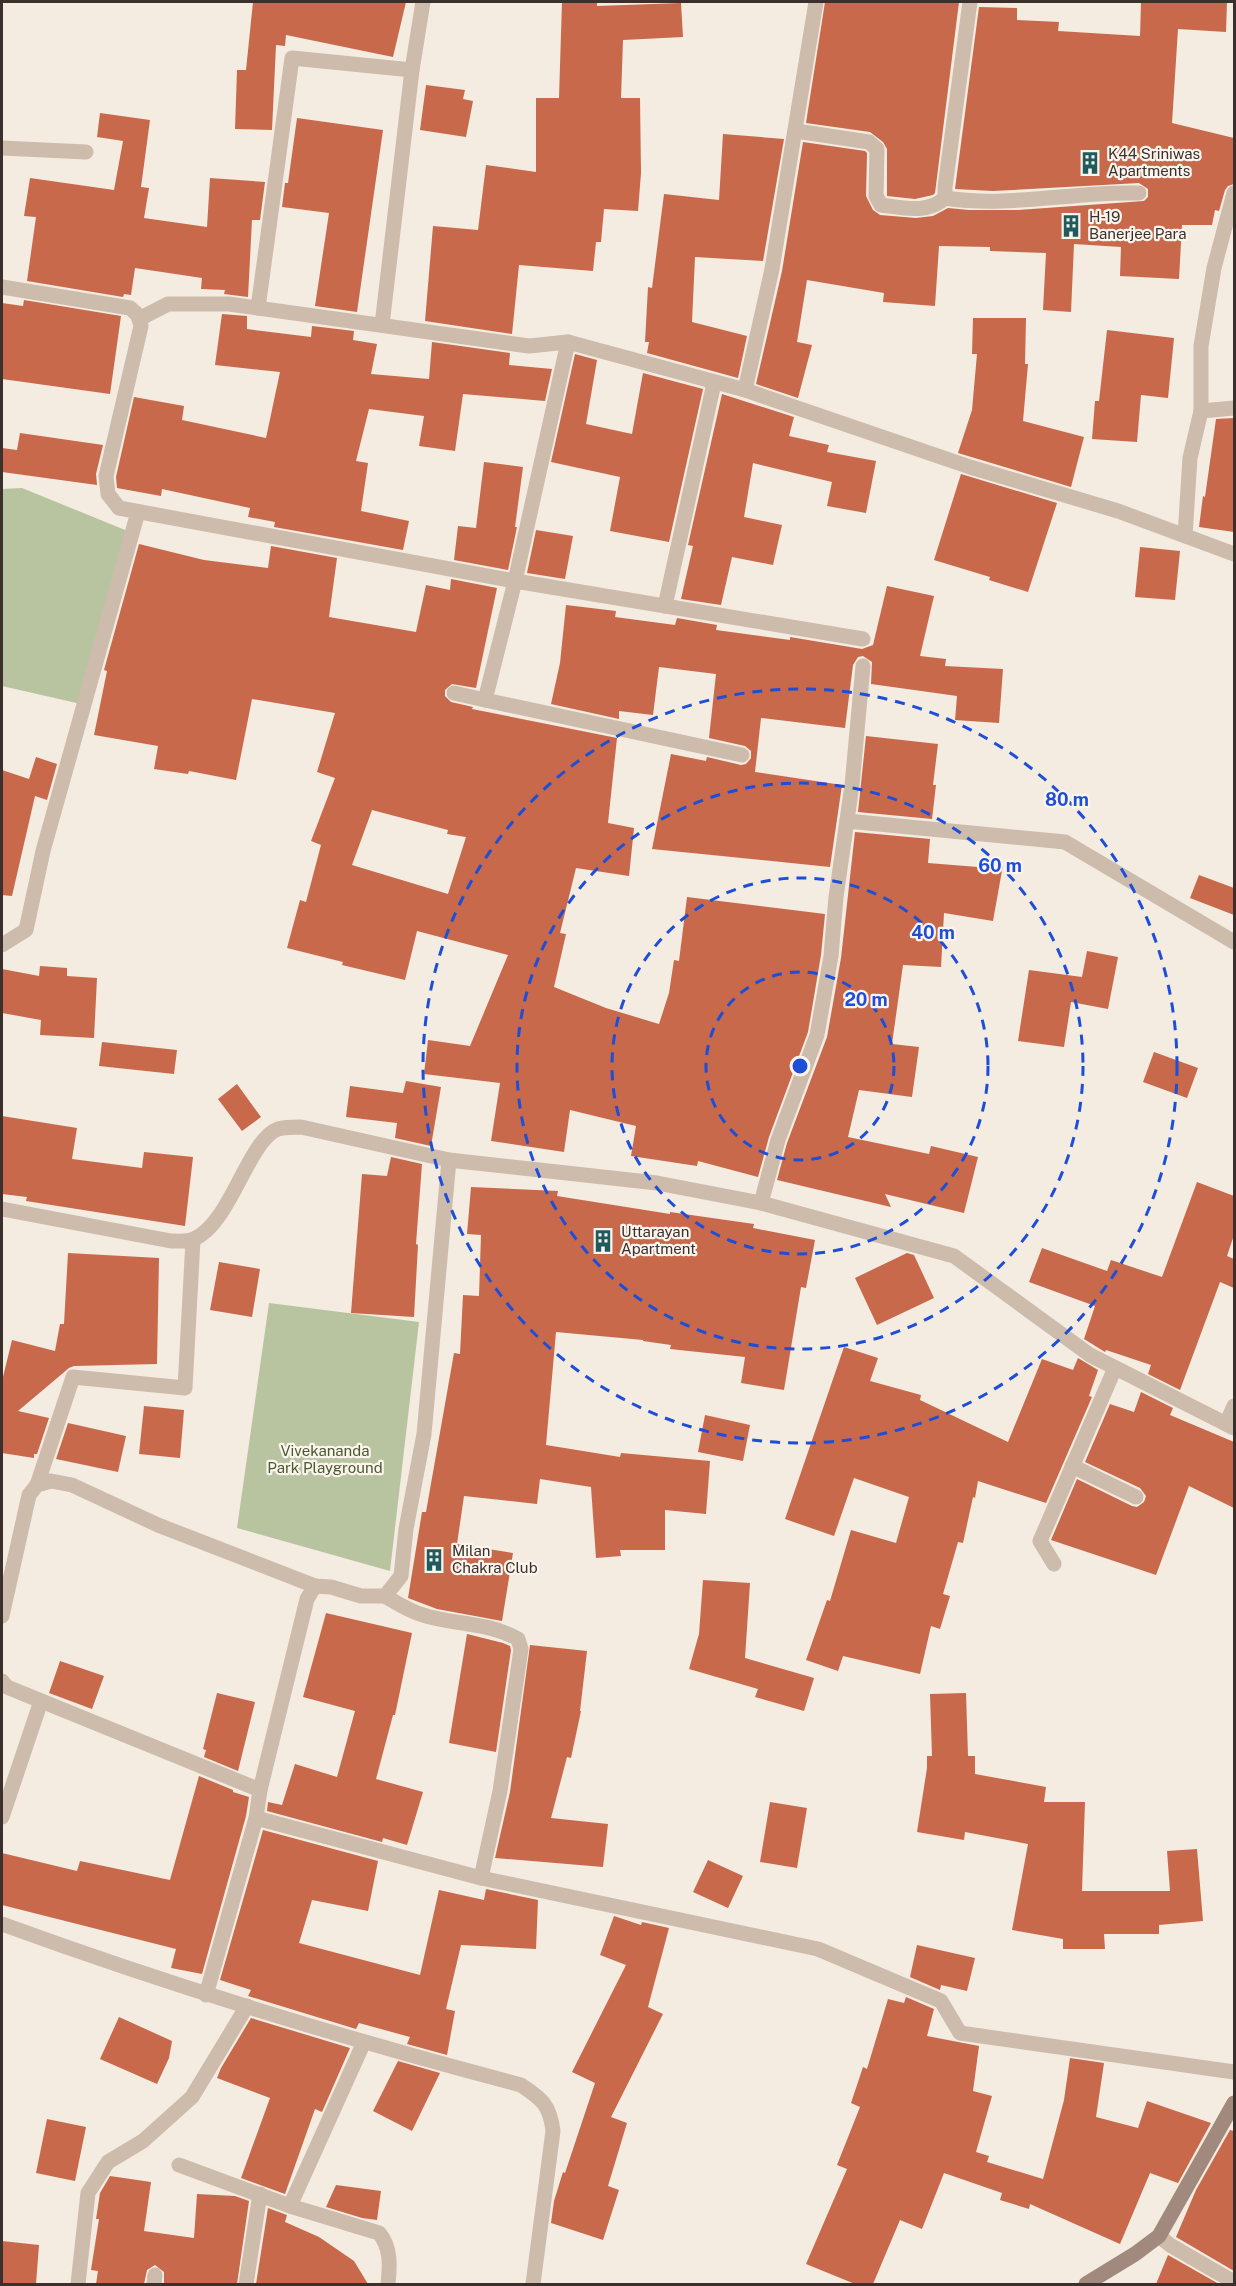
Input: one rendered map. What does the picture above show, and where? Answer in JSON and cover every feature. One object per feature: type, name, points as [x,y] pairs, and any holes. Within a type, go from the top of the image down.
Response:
[{"type":"main road","points":[[1086,2284],[1135,2254],[1159,2236],[1234,2103]]},
{"type":"street","points":[[382,325],[412,70],[423,2]]},
{"type":"street","points":[[746,390],[772,269],[816,2]]},
{"type":"street","points":[[796,131],[869,142],[877,149],[876,196],[881,205],[936,207],[945,198],[970,2]]},
{"type":"street","points":[[258,308],[292,58],[412,70]]},
{"type":"street","points":[[2,148],[86,153]]},
{"type":"street","points":[[945,198],[986,201],[1112,192],[1139,193]]},
{"type":"street","points":[[1185,536],[1190,458],[1201,411],[1201,346],[1214,268],[1234,193]]},
{"type":"street","points":[[2,287],[130,308],[138,315],[141,326],[106,476],[108,494],[119,508],[515,581],[862,639]]},
{"type":"street","points":[[139,319],[168,304],[229,304],[529,346],[568,342],[746,390],[970,466],[1118,511],[1234,554]]},
{"type":"street","points":[[485,700],[515,581],[568,342]]},
{"type":"street","points":[[665,606],[714,383]]},
{"type":"street","points":[[1201,411],[1234,408]]},
{"type":"street","points":[[2,945],[26,930],[43,851],[138,512]]},
{"type":"street","points":[[761,1203],[778,1140],[817,1035],[831,956],[863,666]]},
{"type":"street","points":[[454,693],[742,755]]},
{"type":"street","points":[[847,821],[1065,842],[1234,942]]},
{"type":"street","points":[[2,1209],[171,1241],[193,1240],[207,1231],[219,1216],[264,1139],[277,1130],[301,1126],[449,1160],[657,1183],[761,1203],[954,1256],[1090,1355],[1114,1368],[1230,1426],[1234,1406]]},
{"type":"street","points":[[385,1596],[401,1576],[406,1529],[424,1434],[449,1160]]},
{"type":"street","points":[[2,1616],[29,1495],[37,1485],[73,1377],[185,1388],[193,1240]]},
{"type":"street","points":[[1054,1564],[1040,1541],[1114,1368]]},
{"type":"street","points":[[1072,1466],[1136,1497]]},
{"type":"street","points":[[37,1485],[51,1481],[72,1485],[158,1526],[315,1586],[331,1587],[361,1596],[385,1596],[423,1616],[505,1631],[518,1639],[521,1649],[500,1791],[481,1878]]},
{"type":"street","points":[[206,1995],[256,1818],[260,1790],[307,1599],[315,1586]]},
{"type":"street","points":[[2,1681],[7,1688],[260,1790]]},
{"type":"street","points":[[2,1817],[41,1701]]},
{"type":"street","points":[[256,1818],[481,1878],[818,1949],[941,2001],[960,2033],[1234,2072]]},
{"type":"street","points":[[2,1924],[206,1995],[363,2042],[521,2085],[539,2097],[551,2113],[553,2131],[533,2284]]},
{"type":"street","points":[[78,2284],[88,2193],[108,2162],[143,2141],[192,2097],[247,2006]]},
{"type":"street","points":[[290,2206],[363,2042]]},
{"type":"street","points":[[179,2165],[290,2206],[379,2233],[387,2243],[390,2271],[388,2284]]},
{"type":"street","points":[[246,2284],[260,2194]]},
{"type":"street","points":[[1159,2236],[1170,2245],[1234,2282]]},
{"type":"green space","points":[[22,488],[130,532],[81,704],[2,686],[2,489]]},
{"type":"green space","name":"Vivekananda Park Playground","points":[[269,1303],[419,1322],[390,1571],[237,1528]]},
{"type":"building","points":[[253,2],[406,2],[393,57],[286,35],[285,46],[276,45],[272,130],[235,129],[237,70],[246,70]]},
{"type":"building","points":[[562,2],[597,2],[597,6],[681,3],[683,37],[623,40],[621,98],[640,98],[641,173],[638,211],[604,209],[601,242],[596,242],[593,271],[519,265],[512,334],[425,321],[433,226],[478,230],[486,165],[536,172],[536,98],[559,98]]},
{"type":"building","points":[[825,2],[959,2],[933,195],[915,199],[887,196],[887,149],[883,142],[870,132],[806,123]]},
{"type":"building","points":[[1141,2],[1227,2],[1226,32],[1178,29],[1172,123],[1234,138],[1234,184],[1225,190],[1219,211],[1215,210],[1212,225],[1182,225],[1179,279],[1120,276],[1121,247],[1074,244],[1071,312],[1043,310],[1046,253],[990,251],[990,247],[939,246],[935,306],[883,302],[884,293],[807,280],[797,342],[812,345],[798,398],[756,384],[782,271],[803,142],[865,151],[867,153],[866,196],[873,210],[880,215],[916,218],[933,216],[948,208],[1018,210],[1144,201],[1148,197],[1148,189],[1139,183],[993,191],[955,189],[979,7],[1017,8],[1017,20],[1059,22],[1058,31],[1140,36]]},
{"type":"building","points":[[426,85],[465,90],[463,99],[473,101],[466,137],[420,130]]},
{"type":"building","points":[[100,113],[150,120],[141,187],[149,188],[144,218],[207,227],[210,178],[265,182],[260,220],[252,220],[248,297],[224,294],[225,290],[201,289],[202,278],[135,268],[131,295],[124,294],[123,297],[27,281],[36,217],[24,216],[30,178],[114,190],[123,141],[97,137]]},
{"type":"building","points":[[297,118],[383,130],[357,312],[315,306],[329,213],[282,207],[285,183],[288,183]]},
{"type":"building","points":[[723,134],[784,139],[763,261],[695,257],[692,322],[747,336],[738,378],[647,353],[649,342],[645,342],[648,287],[652,288],[664,194],[719,200]]},
{"type":"building","points":[[24,300],[121,316],[110,394],[2,379],[2,303],[23,306]]},
{"type":"building","points":[[222,314],[247,316],[247,329],[311,337],[312,326],[354,331],[353,340],[377,344],[371,374],[429,379],[432,342],[510,353],[509,365],[552,369],[545,401],[463,394],[455,451],[419,446],[424,416],[369,409],[356,461],[368,463],[361,511],[409,521],[403,550],[274,527],[275,522],[248,517],[250,508],[162,489],[161,496],[117,488],[116,477],[134,397],[184,406],[182,420],[266,438],[280,372],[215,365]]},
{"type":"building","points":[[973,318],[1026,318],[1025,364],[1028,364],[1023,421],[1084,437],[1071,487],[958,453],[972,410],[977,354],[972,354]]},
{"type":"building","points":[[1107,330],[1174,338],[1168,398],[1141,395],[1137,442],[1092,439],[1095,401],[1099,401]]},
{"type":"building","points":[[575,354],[597,360],[586,424],[632,434],[643,373],[703,389],[669,542],[610,531],[620,477],[551,462]]},
{"type":"building","points":[[722,394],[794,417],[789,436],[829,445],[827,452],[876,461],[866,513],[827,506],[832,482],[753,463],[744,517],[782,525],[773,565],[732,557],[721,605],[681,599],[693,546],[688,545]]},
{"type":"building","points":[[1234,418],[1234,532],[1199,527],[1216,419]]},
{"type":"building","points":[[20,433],[103,445],[96,474],[97,485],[2,472],[2,448],[17,450]]},
{"type":"building","points":[[484,462],[523,467],[515,527],[517,527],[508,570],[454,560],[458,526],[476,528]]},
{"type":"building","points":[[961,474],[1057,503],[1028,592],[989,580],[990,577],[934,560]]},
{"type":"building","points":[[536,530],[573,536],[565,579],[527,573]]},
{"type":"building","points":[[139,544],[204,560],[268,568],[271,546],[337,558],[329,617],[416,632],[426,585],[450,590],[451,579],[497,588],[476,688],[452,684],[445,690],[445,696],[451,702],[473,707],[472,709],[617,738],[608,823],[634,828],[629,876],[576,868],[560,933],[566,934],[554,987],[606,1008],[659,1024],[669,993],[674,960],[679,961],[687,897],[825,914],[821,955],[808,1032],[769,1137],[758,1177],[698,1161],[697,1166],[631,1156],[636,1126],[570,1110],[564,1152],[491,1141],[500,1083],[424,1074],[428,1040],[470,1046],[508,955],[417,931],[405,980],[342,965],[343,962],[287,948],[300,900],[306,902],[321,845],[311,841],[335,778],[317,772],[335,713],[252,699],[236,780],[189,771],[188,774],[154,769],[158,746],[94,735],[107,671],[104,670]],"holes":[[[372,810],[448,830],[447,834],[466,837],[448,894],[352,865]]]},
{"type":"building","points":[[1140,547],[1180,551],[1175,600],[1135,597]]},
{"type":"building","points":[[887,586],[934,596],[920,656],[946,659],[945,666],[1003,669],[999,723],[955,720],[957,696],[871,684],[872,662],[863,656],[858,657],[853,665],[845,728],[761,718],[755,772],[842,785],[830,867],[652,849],[671,754],[706,761],[707,757],[741,765],[746,764],[751,758],[751,751],[745,746],[709,738],[716,674],[659,667],[653,715],[619,711],[619,719],[551,704],[560,663],[566,605],[616,611],[615,617],[675,625],[677,618],[717,625],[716,630],[790,640],[790,637],[862,649],[873,645]]},
{"type":"building","points":[[866,736],[938,744],[932,819],[858,812]]},
{"type":"building","points":[[36,757],[57,764],[47,800],[35,796],[12,896],[2,895],[2,770],[29,779]]},
{"type":"building","points":[[855,832],[930,839],[928,863],[978,867],[979,861],[1003,865],[993,921],[944,913],[941,967],[903,965],[892,1044],[919,1047],[912,1097],[859,1090],[848,1137],[929,1154],[931,1146],[978,1157],[964,1213],[885,1194],[891,1207],[777,1180],[787,1143],[827,1037],[841,958]]},
{"type":"building","points":[[1199,875],[1234,888],[1234,915],[1190,898]]},
{"type":"building","points":[[1087,951],[1118,957],[1108,1009],[1071,1002],[1064,1047],[1018,1041],[1029,970],[1082,977]]},
{"type":"building","points":[[40,966],[67,968],[67,976],[97,978],[94,1038],[40,1035],[41,1020],[2,1013],[2,969],[39,976]]},
{"type":"building","points":[[102,1042],[177,1050],[174,1074],[99,1066]]},
{"type":"building","points":[[1154,1052],[1198,1068],[1187,1098],[1143,1082]]},
{"type":"building","points":[[406,1081],[441,1087],[431,1146],[395,1138],[397,1123],[346,1117],[350,1086],[403,1093]]},
{"type":"building","points":[[237,1084],[261,1117],[242,1131],[218,1099]]},
{"type":"building","points":[[2,1116],[77,1128],[72,1159],[142,1168],[144,1152],[193,1157],[185,1226],[26,1201],[27,1197],[2,1194]]},
{"type":"building","points":[[391,1157],[422,1164],[416,1244],[418,1245],[414,1317],[351,1313],[362,1174],[387,1176]]},
{"type":"building","points":[[1197,1182],[1234,1196],[1234,1235],[1227,1256],[1234,1259],[1234,1288],[1220,1282],[1180,1390],[1148,1374],[1151,1365],[1106,1350],[1105,1352],[1084,1339],[1095,1306],[1029,1282],[1042,1248],[1107,1271],[1111,1260],[1162,1277]]},
{"type":"building","points":[[471,1187],[558,1191],[557,1196],[670,1214],[670,1212],[754,1224],[753,1228],[815,1240],[806,1288],[801,1287],[784,1390],[741,1383],[745,1357],[670,1349],[671,1345],[643,1340],[556,1332],[546,1445],[620,1457],[621,1453],[710,1461],[706,1514],[665,1510],[665,1550],[620,1550],[621,1556],[596,1558],[591,1487],[540,1479],[537,1504],[464,1496],[457,1544],[513,1553],[502,1621],[437,1609],[408,1598],[422,1512],[426,1512],[454,1353],[460,1354],[463,1295],[479,1296],[481,1235],[467,1234]]},
{"type":"building","points":[[68,1253],[159,1258],[157,1364],[69,1368],[18,1411],[49,1418],[34,1458],[2,1453],[2,1381],[12,1340],[55,1351],[60,1324],[64,1324]]},
{"type":"building","points":[[907,1253],[914,1255],[934,1298],[877,1325],[855,1278]]},
{"type":"building","points":[[219,1262],[260,1269],[252,1317],[210,1310]]},
{"type":"building","points":[[844,1347],[878,1358],[870,1381],[921,1395],[920,1400],[1008,1442],[1042,1359],[1073,1370],[1078,1358],[1098,1370],[1089,1396],[1092,1397],[1046,1503],[978,1481],[963,1543],[958,1542],[943,1594],[950,1596],[940,1629],[931,1626],[920,1674],[843,1656],[838,1671],[806,1660],[827,1600],[830,1601],[851,1530],[896,1543],[909,1497],[854,1478],[834,1536],[785,1519]]},
{"type":"building","points":[[1141,1392],[1173,1408],[1170,1415],[1234,1442],[1234,1508],[1189,1486],[1156,1575],[1051,1540],[1077,1479],[1132,1506],[1137,1507],[1144,1502],[1146,1496],[1140,1488],[1085,1462],[1110,1404],[1134,1412]]},
{"type":"building","points":[[144,1406],[184,1410],[180,1458],[139,1454]]},
{"type":"building","points":[[705,1415],[750,1425],[743,1461],[698,1452]]},
{"type":"building","points":[[68,1423],[126,1436],[118,1472],[56,1459]]},
{"type":"building","points":[[703,1580],[750,1583],[745,1658],[814,1678],[804,1711],[755,1697],[758,1689],[689,1669],[699,1634]]},
{"type":"building","points":[[326,1613],[412,1633],[395,1715],[393,1715],[376,1779],[423,1792],[407,1845],[383,1838],[382,1842],[267,1811],[268,1802],[282,1805],[295,1764],[337,1777],[355,1711],[303,1697]]},
{"type":"building","points":[[467,1634],[503,1643],[510,1646],[511,1650],[496,1752],[449,1743]]},
{"type":"building","points":[[530,1645],[587,1651],[581,1711],[571,1758],[567,1757],[551,1818],[608,1824],[603,1867],[495,1858],[510,1792]]},
{"type":"building","points":[[60,1661],[104,1676],[92,1709],[49,1693]]},
{"type":"building","points":[[217,1693],[255,1702],[238,1771],[204,1757],[206,1750],[203,1749]]},
{"type":"building","points":[[966,1693],[968,1756],[975,1756],[975,1774],[1046,1787],[1044,1802],[1085,1802],[1082,1891],[1170,1891],[1167,1851],[1197,1849],[1203,1921],[1159,1925],[1159,1934],[1104,1934],[1105,1949],[1063,1949],[1063,1939],[1012,1930],[1028,1844],[965,1832],[964,1840],[917,1832],[927,1756],[932,1756],[930,1694]]},
{"type":"building","points":[[199,1776],[249,1797],[246,1816],[202,1974],[171,1968],[176,1949],[2,1905],[2,1853],[77,1871],[80,1861],[170,1880]]},
{"type":"building","points":[[770,1802],[807,1808],[797,1868],[760,1862]]},
{"type":"building","points":[[263,1830],[378,1861],[368,1911],[312,1900],[299,1943],[420,1975],[439,1890],[484,1900],[486,1889],[538,1900],[536,1949],[461,1945],[446,2009],[455,2011],[447,2055],[407,2044],[410,2037],[359,2023],[356,2029],[248,1996],[251,1990],[220,1980]]},
{"type":"building","points":[[708,1860],[743,1876],[728,1908],[693,1892]]},
{"type":"building","points":[[614,1916],[641,1925],[642,1922],[669,1928],[648,2007],[663,2014],[611,2117],[627,2123],[608,2186],[619,2190],[603,2240],[551,2223],[554,2201],[563,2172],[565,2173],[595,2083],[572,2072],[626,1965],[600,1955]]},
{"type":"building","points":[[917,1945],[975,1958],[967,1991],[941,1985],[940,1990],[910,1977]]},
{"type":"building","points":[[906,1997],[934,2009],[927,2036],[979,2046],[973,2091],[992,2096],[976,2152],[989,2156],[987,2162],[1043,2179],[1064,2100],[1070,2058],[1104,2063],[1096,2117],[1138,2128],[1147,2101],[1211,2123],[1178,2183],[1150,2173],[1120,2244],[1030,2204],[1029,2209],[1000,2200],[1002,2193],[944,2173],[922,2229],[900,2220],[873,2284],[855,2284],[806,2264],[847,2169],[837,2165],[860,2107],[851,2103],[863,2067],[867,2069],[888,1999],[904,2003]]},
{"type":"building","points":[[119,2017],[172,2041],[169,2058],[157,2084],[100,2059]]},
{"type":"building","points":[[251,2018],[350,2048],[322,2112],[315,2109],[285,2194],[241,2178],[270,2098],[217,2078]]},
{"type":"building","points":[[398,2061],[440,2073],[412,2131],[373,2111]]},
{"type":"building","points":[[47,2119],[86,2127],[75,2181],[36,2173]]},
{"type":"building","points":[[1230,2130],[1234,2131],[1234,2271],[1176,2237],[1196,2190]]},
{"type":"building","points":[[110,2176],[151,2182],[144,2231],[194,2238],[197,2194],[235,2196],[249,2201],[237,2284],[164,2284],[164,2272],[155,2265],[147,2270],[144,2284],[96,2284],[98,2271],[91,2270],[99,2219],[96,2219],[100,2193]]},
{"type":"building","points":[[336,2185],[381,2191],[377,2220],[326,2207]]},
{"type":"building","points":[[268,2208],[287,2215],[285,2222],[319,2237],[354,2261],[368,2284],[256,2284]]},
{"type":"building","points":[[2,2241],[39,2245],[36,2284],[2,2284]]},
{"type":"building","points":[[1168,2255],[1219,2284],[1156,2284]]},
{"type":"place","name":"K44 Sriniwas Apartments","points":[[1090,163]]},
{"type":"place","name":"H-19 Banerjee Para","points":[[1071,226]]},
{"type":"place","name":"Uttarayan Apartment","points":[[603,1241]]},
{"type":"place","name":"Milan Chakra Club","points":[[434,1560]]}]
